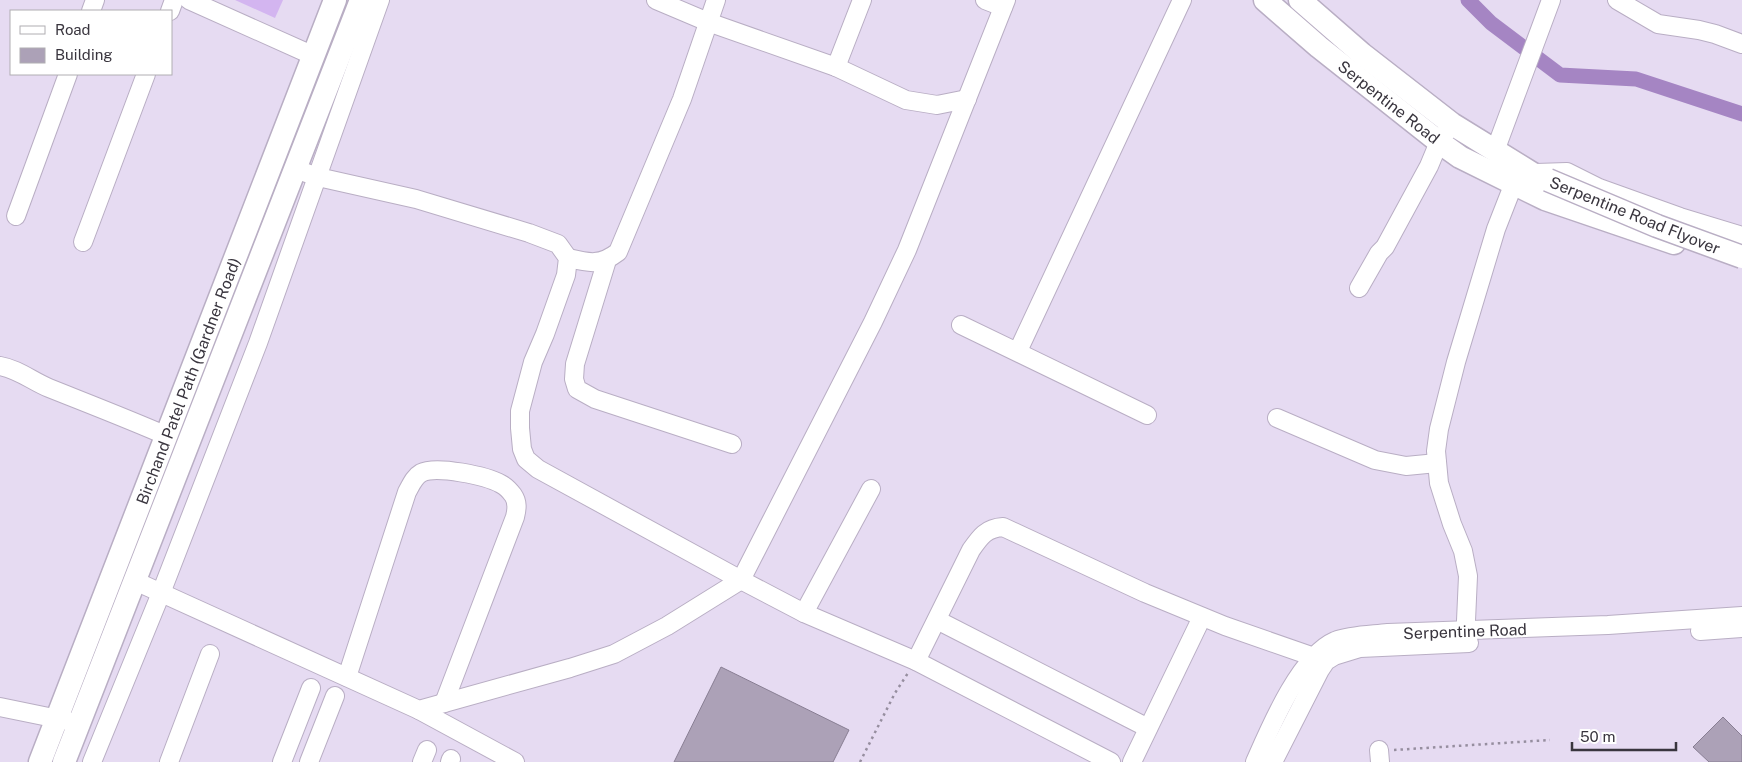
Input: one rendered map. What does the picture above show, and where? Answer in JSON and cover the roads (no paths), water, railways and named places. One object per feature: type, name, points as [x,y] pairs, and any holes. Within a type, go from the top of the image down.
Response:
[{"type":"main road","name":"Birchand Patel Path (Gardner Road)","points":[[64,762],[67,721],[167,436],[336,0]]},
{"type":"main road","name":"Birchand Patel Path (Gardner Road)","points":[[40,762],[67,721],[135,581],[361,0]]},
{"type":"main road","name":"Serpentine Road","points":[[1265,0],[1319,47],[1460,157],[1530,181]]},
{"type":"main road","points":[[1300,0],[1396,80],[1452,124],[1495,151],[1530,181]]},
{"type":"main road","points":[[1319,47],[1335,31]]},
{"type":"main road","points":[[1383,98],[1396,80]]},
{"type":"main road","name":"Serpentine Road Flyover","points":[[1530,181],[1742,256]]},
{"type":"street","points":[[190,0],[314,56]]},
{"type":"street","points":[[92,762],[258,343],[380,0]]},
{"type":"street","points":[[656,0],[708,22],[836,67],[906,100],[937,105],[967,99]]},
{"type":"street","points":[[295,168],[318,177],[416,199],[529,233],[558,244],[568,258],[589,263],[607,260],[618,252],[635,213],[682,99],[716,0]]},
{"type":"street","points":[[836,67],[862,0]]},
{"type":"street","points":[[418,710],[614,654],[667,626],[741,580],[873,322],[920,221],[1005,4],[985,0]]},
{"type":"street","points":[[1018,351],[1182,0]]},
{"type":"street","points":[[1495,151],[1551,0]]},
{"type":"street","points":[[1617,0],[1658,24],[1699,30],[1742,44]]},
{"type":"street","points":[[16,216],[68,75]]},
{"type":"street","points":[[83,242],[146,75]]},
{"type":"street","points":[[1359,288],[1379,253],[1386,247],[1429,166],[1439,142],[1452,124]]},
{"type":"street","points":[[1742,236],[1680,217],[1599,188],[1567,172],[1530,181],[1496,229],[1446,398],[1436,450],[1439,482],[1452,524],[1463,551],[1468,576],[1465,637],[1742,628]]},
{"type":"street","points":[[568,258],[562,289],[533,362],[521,405],[520,428],[522,449],[526,459],[538,469],[804,613],[916,661],[1110,762]]},
{"type":"street","points":[[607,260],[575,364],[574,379],[577,389],[595,399],[732,444]]},
{"type":"street","points":[[961,324],[1147,415]]},
{"type":"street","points":[[0,366],[20,372],[48,388],[167,436]]},
{"type":"street","points":[[1277,418],[1375,460],[1406,466],[1437,463]]},
{"type":"street","points":[[346,677],[407,492],[413,480],[421,473],[431,470],[445,470],[480,477],[502,484],[513,495],[517,505],[515,517],[444,703]]},
{"type":"street","points":[[804,613],[871,489]]},
{"type":"street","points":[[916,661],[971,550],[983,534],[993,528],[1003,527],[1128,586],[1202,617],[1284,648],[1314,657]]},
{"type":"street","points":[[135,581],[418,710],[515,762]]},
{"type":"street","name":"Serpentine Road","points":[[1255,762],[1278,713],[1302,672],[1314,657],[1331,651],[1335,641],[1352,637],[1388,634],[1465,637],[1742,616]]},
{"type":"street","points":[[1132,762],[1202,617]]},
{"type":"street","points":[[937,620],[1148,728]]},
{"type":"street","points":[[1273,762],[1331,651]]},
{"type":"street","points":[[169,762],[210,654]]},
{"type":"street","points":[[282,762],[311,688]]},
{"type":"street","points":[[309,762],[335,696]]},
{"type":"street","points":[[0,707],[67,721]]},
{"type":"waterway","points":[[1468,0],[1491,23],[1560,75],[1636,79],[1742,114]]}]
